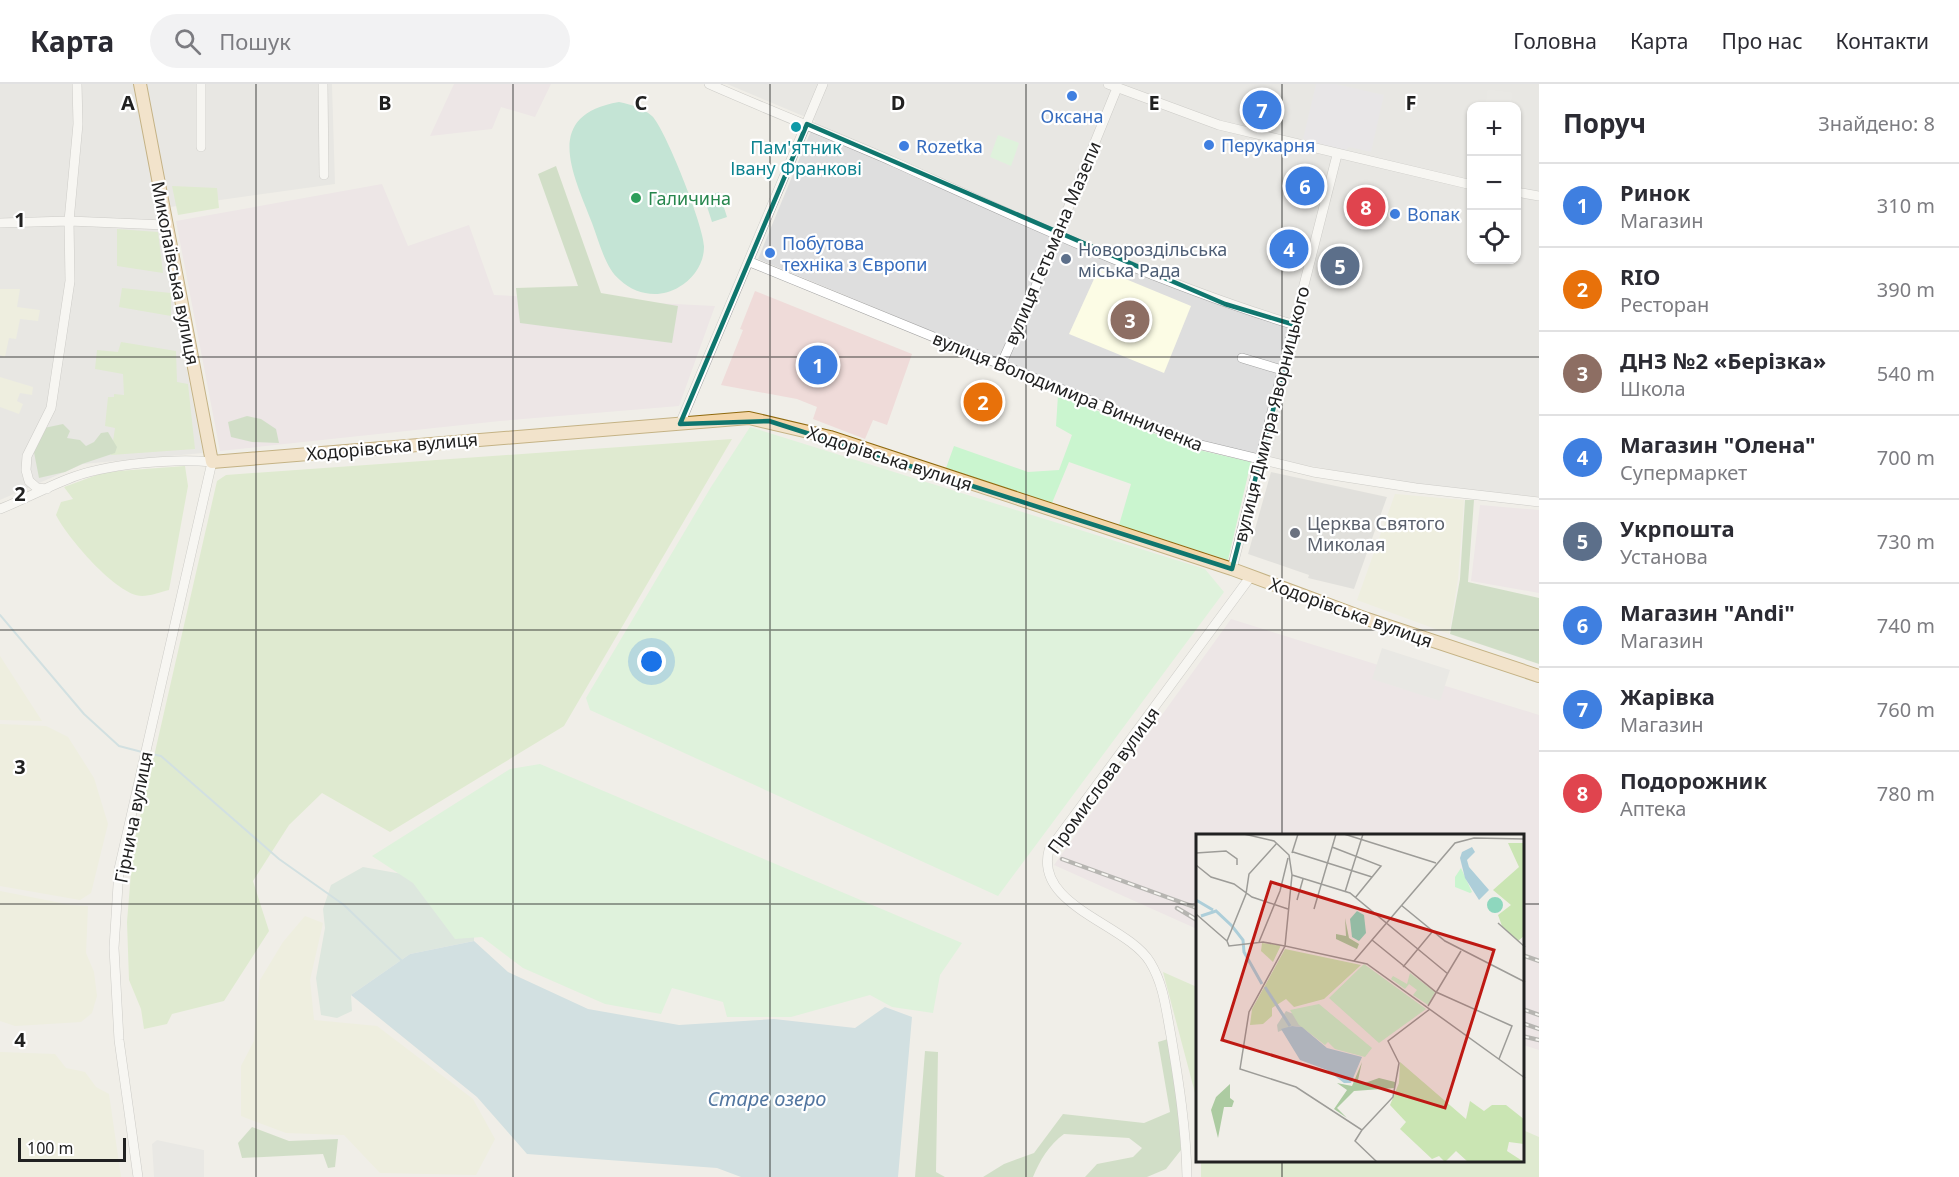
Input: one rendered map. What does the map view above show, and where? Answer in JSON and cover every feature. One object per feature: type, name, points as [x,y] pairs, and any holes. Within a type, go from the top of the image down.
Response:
[{"type":"main road","name":"Миколаївська вулиця","points":[[140,84],[165,225],[191,341],[212,462]]},
{"type":"main road","name":"Ходорівська вулиця","points":[[212,462],[749,418],[830,437],[1232,569],[1539,676]]},
{"type":"street","points":[[47,489],[37,488],[29,481],[26,470],[27,456],[51,408],[70,281],[69,221],[78,124],[77,84]]},
{"type":"street","points":[[201,84],[201,147]]},
{"type":"street","points":[[323,84],[324,175]]},
{"type":"street","points":[[709,84],[807,124],[1057,236],[1225,304],[1295,325]]},
{"type":"street","points":[[680,424],[823,84]]},
{"type":"street","points":[[1112,86],[1197,118],[1337,155],[1467,184]]},
{"type":"street","name":"вулиця Гетьмана Мазепи","points":[[1001,365],[1057,236],[1112,86]]},
{"type":"street","name":"вулиця Дмитра Яворницького","points":[[1232,569],[1258,459],[1295,325],[1337,155]]},
{"type":"street","points":[[1521,193],[1539,196]]},
{"type":"street","points":[[0,223],[69,221],[165,225]]},
{"type":"street","name":"вулиця Володимира Винниченка","points":[[750,262],[1193,443],[1313,472],[1400,486],[1539,502]]},
{"type":"street","points":[[1242,358],[1282,370]]},
{"type":"street","points":[[0,509],[69,478],[115,468],[193,460],[212,462]]},
{"type":"street","name":"Гірнича вулиця","points":[[138,1177],[119,1040],[114,948],[120,869],[212,462]]},
{"type":"street","name":"Промислова вулиця","points":[[1187,1177],[1183,1102],[1162,985],[1149,959],[1067,898],[1053,883],[1045,863],[1049,850],[1251,576]]},
{"type":"highlighted area","points":[[807,124],[1225,304],[1295,325],[1232,569],[769,421],[680,424]]},
{"type":"shaded area","points":[[0,84],[332,84],[335,184],[156,209],[203,453],[83,464],[0,500]]},
{"type":"shaded area","points":[[454,84],[551,84],[535,117],[501,107],[492,129],[430,136]]},
{"type":"shaded area","points":[[727,84],[1539,84],[1539,497],[1416,485],[1260,457],[1194,440],[758,259],[815,121]]},
{"type":"shaded area","points":[[1316,84],[1336,84],[1384,95],[1371,152],[1349,147],[1345,151],[1303,139]]},
{"type":"shaded area","points":[[1488,90],[1512,93],[1511,102],[1486,102]]},
{"type":"shaded area","points":[[382,184],[408,246],[469,225],[494,295],[715,306],[679,406],[500,421],[220,451],[176,221]]},
{"type":"shaded area","points":[[1099,268],[1191,306],[1164,373],[1069,334]]},
{"type":"shaded area","points":[[0,289],[20,289],[17,307],[40,310],[38,321],[20,319],[16,339],[9,338],[5,357],[0,355]]},
{"type":"shaded area","points":[[755,291],[912,354],[887,425],[873,420],[865,439],[813,419],[817,407],[797,399],[721,385],[743,330],[740,329]]},
{"type":"shaded area","points":[[0,377],[33,387],[32,395],[20,393],[17,401],[23,404],[19,414],[0,407]]},
{"type":"shaded area","points":[[1271,472],[1387,497],[1354,589],[1308,578],[1309,575],[1248,554]]},
{"type":"shaded area","points":[[1395,494],[1464,500],[1458,579],[1449,634],[1357,600]]},
{"type":"shaded area","points":[[1480,505],[1539,510],[1539,593],[1471,581]]},
{"type":"shaded area","points":[[1231,619],[1539,715],[1539,1050],[1524,1045],[1524,834],[1196,834],[1196,929],[1054,865]]},
{"type":"shaded area","points":[[1382,648],[1450,670],[1440,701],[1372,679]]},
{"type":"shaded area","points":[[0,656],[42,721],[0,720]]},
{"type":"shaded area","points":[[0,724],[46,726],[68,737],[94,778],[108,824],[91,893],[80,900],[0,886]]},
{"type":"shaded area","points":[[363,867],[419,877],[474,936],[474,941],[410,954],[351,995],[352,1011],[337,1018],[321,1015],[316,978],[325,928],[323,909],[331,885]]},
{"type":"shaded area","points":[[0,891],[71,905],[88,906],[86,953],[94,972],[97,996],[92,1013],[81,1022],[15,1026],[0,1021]]},
{"type":"shaded area","points":[[305,916],[323,923],[310,980],[314,1020],[377,1026],[473,1099],[495,1139],[476,1175],[380,1173],[344,1135],[286,1133],[241,1116],[241,1066],[254,1041],[260,980],[283,942]]},
{"type":"shaded area","points":[[0,1052],[55,1054],[66,1068],[85,1072],[96,1087],[109,1094],[121,1177],[0,1177]]},
{"type":"shaded area","points":[[157,1140],[204,1150],[204,1177],[154,1177],[152,1144]]},
{"type":"green space","name":"Галичина","points":[[619,102],[644,110],[658,124],[683,179],[703,237],[702,259],[697,270],[684,284],[672,291],[648,294],[626,285],[615,275],[603,254],[577,185],[570,149],[572,133],[580,120],[595,109]]},
{"type":"green space","points":[[998,135],[1019,143],[1011,166],[990,157]]},
{"type":"green space","points":[[556,166],[601,293],[678,306],[672,343],[520,323],[516,288],[578,286],[538,174]]},
{"type":"green space","points":[[172,186],[217,188],[219,208],[178,215]]},
{"type":"green space","points":[[719,192],[727,217],[712,222],[704,197]]},
{"type":"green space","points":[[117,229],[158,232],[163,273],[117,266]]},
{"type":"green space","points":[[122,288],[171,293],[171,316],[119,307]]},
{"type":"green space","points":[[121,342],[176,351],[177,382],[188,384],[195,449],[111,455],[115,428],[105,426],[108,397],[114,397],[114,394],[124,395],[123,374],[95,369],[97,350],[118,352]]},
{"type":"green space","points":[[1058,395],[1190,448],[1251,462],[1228,560],[1119,525],[1131,484],[1069,462],[1052,503],[946,468],[954,446],[1028,472],[1059,470],[1072,435],[1056,426]]},
{"type":"green space","points":[[247,416],[261,419],[276,429],[279,443],[252,442],[231,437],[228,422]]},
{"type":"green space","points":[[63,424],[70,431],[67,438],[80,440],[86,446],[94,442],[101,433],[108,432],[117,447],[115,453],[65,472],[39,478],[31,437],[44,428]]},
{"type":"green space","points":[[750,427],[1205,569],[1224,592],[998,896],[590,710],[586,698],[711,487]]},
{"type":"green space","points":[[732,439],[564,726],[390,832],[322,793],[289,825],[253,881],[269,931],[224,1001],[172,1014],[167,1024],[144,1029],[141,1009],[129,980],[127,922],[133,848],[217,481],[226,475]]},
{"type":"green space","points":[[185,466],[188,486],[169,590],[142,596],[119,586],[81,550],[56,515],[61,502],[73,499],[64,487],[105,472]]},
{"type":"green space","points":[[1465,500],[1474,500],[1468,582],[1539,598],[1539,664],[1450,634],[1460,579]]},
{"type":"green space","points":[[540,764],[962,943],[940,975],[933,1013],[892,1007],[870,995],[791,1017],[727,1017],[723,1002],[672,988],[661,1014],[605,1004],[523,968],[482,937],[455,939],[413,883],[372,856],[510,769]]},
{"type":"green space","points":[[1163,972],[1196,987],[1196,1097]]},
{"type":"green space","points":[[1168,1039],[1179,1108],[1181,1150],[1166,1169],[1147,1177],[1085,1177],[1097,1164],[1133,1157],[1142,1148],[1129,1138],[1064,1134],[1046,1153],[1033,1177],[983,1177],[1004,1164],[1034,1153],[1063,1114],[1144,1123],[1170,1112],[1158,1042]]},
{"type":"green space","points":[[925,1051],[938,1052],[936,1172],[945,1177],[915,1177]]},
{"type":"green space","points":[[252,1127],[289,1141],[338,1139],[335,1167],[328,1168],[323,1154],[242,1158],[238,1143]]},
{"type":"green space","points":[[1524,1130],[1539,1137],[1539,1177],[1201,1177],[1201,1162],[1524,1162]]},
{"type":"water","name":"Старе озеро","points":[[474,941],[508,972],[588,1009],[679,1025],[774,1019],[855,1028],[885,1007],[912,1017],[898,1177],[741,1177],[717,1168],[527,1154],[477,1097],[351,995],[410,954]]},
{"type":"waterway","points":[[0,615],[84,714],[119,746],[142,752]]},
{"type":"waterway","points":[[147,753],[161,756],[279,859],[344,905],[401,960]]},
{"type":"railway","points":[[1062,859],[1196,908]]},
{"type":"railway","points":[[1177,908],[1196,919]]},
{"type":"railway","points":[[1524,956],[1539,961]]},
{"type":"railway","points":[[1524,1010],[1539,1015]]},
{"type":"railway","points":[[1524,1024],[1539,1029]]},
{"type":"railway","points":[[1524,1036],[1539,1040]]},
{"type":"place","name":"Оксана","points":[[1072,96]]},
{"type":"place","name":"Жарівка","points":[[1262,110]]},
{"type":"place","name":"Пам'ятник Івану Франкові","points":[[796,127]]},
{"type":"place","name":"Перукарня","points":[[1209,145]]},
{"type":"place","name":"Rozetka","points":[[904,146]]},
{"type":"place","name":"Магазин \"Andi\"","points":[[1305,186]]},
{"type":"place","name":"Галичина","points":[[636,198]]},
{"type":"place","name":"Подорожник","points":[[1366,207]]},
{"type":"place","name":"Вопак","points":[[1395,214]]},
{"type":"place","name":"Магазин \"Олена\"","points":[[1289,249]]},
{"type":"place","name":"Побутова техніка з Європи","points":[[770,253]]},
{"type":"place","name":"Новороздільська міська Рада","points":[[1066,259]]},
{"type":"place","name":"Укрпошта","points":[[1340,266]]},
{"type":"place","name":"ДНЗ №2 «Берізка»","points":[[1130,320]]},
{"type":"place","name":"Ринок","points":[[818,365]]},
{"type":"place","name":"RIO","points":[[983,402]]},
{"type":"place","name":"Церква Святого Миколая","points":[[1295,533]]}]
